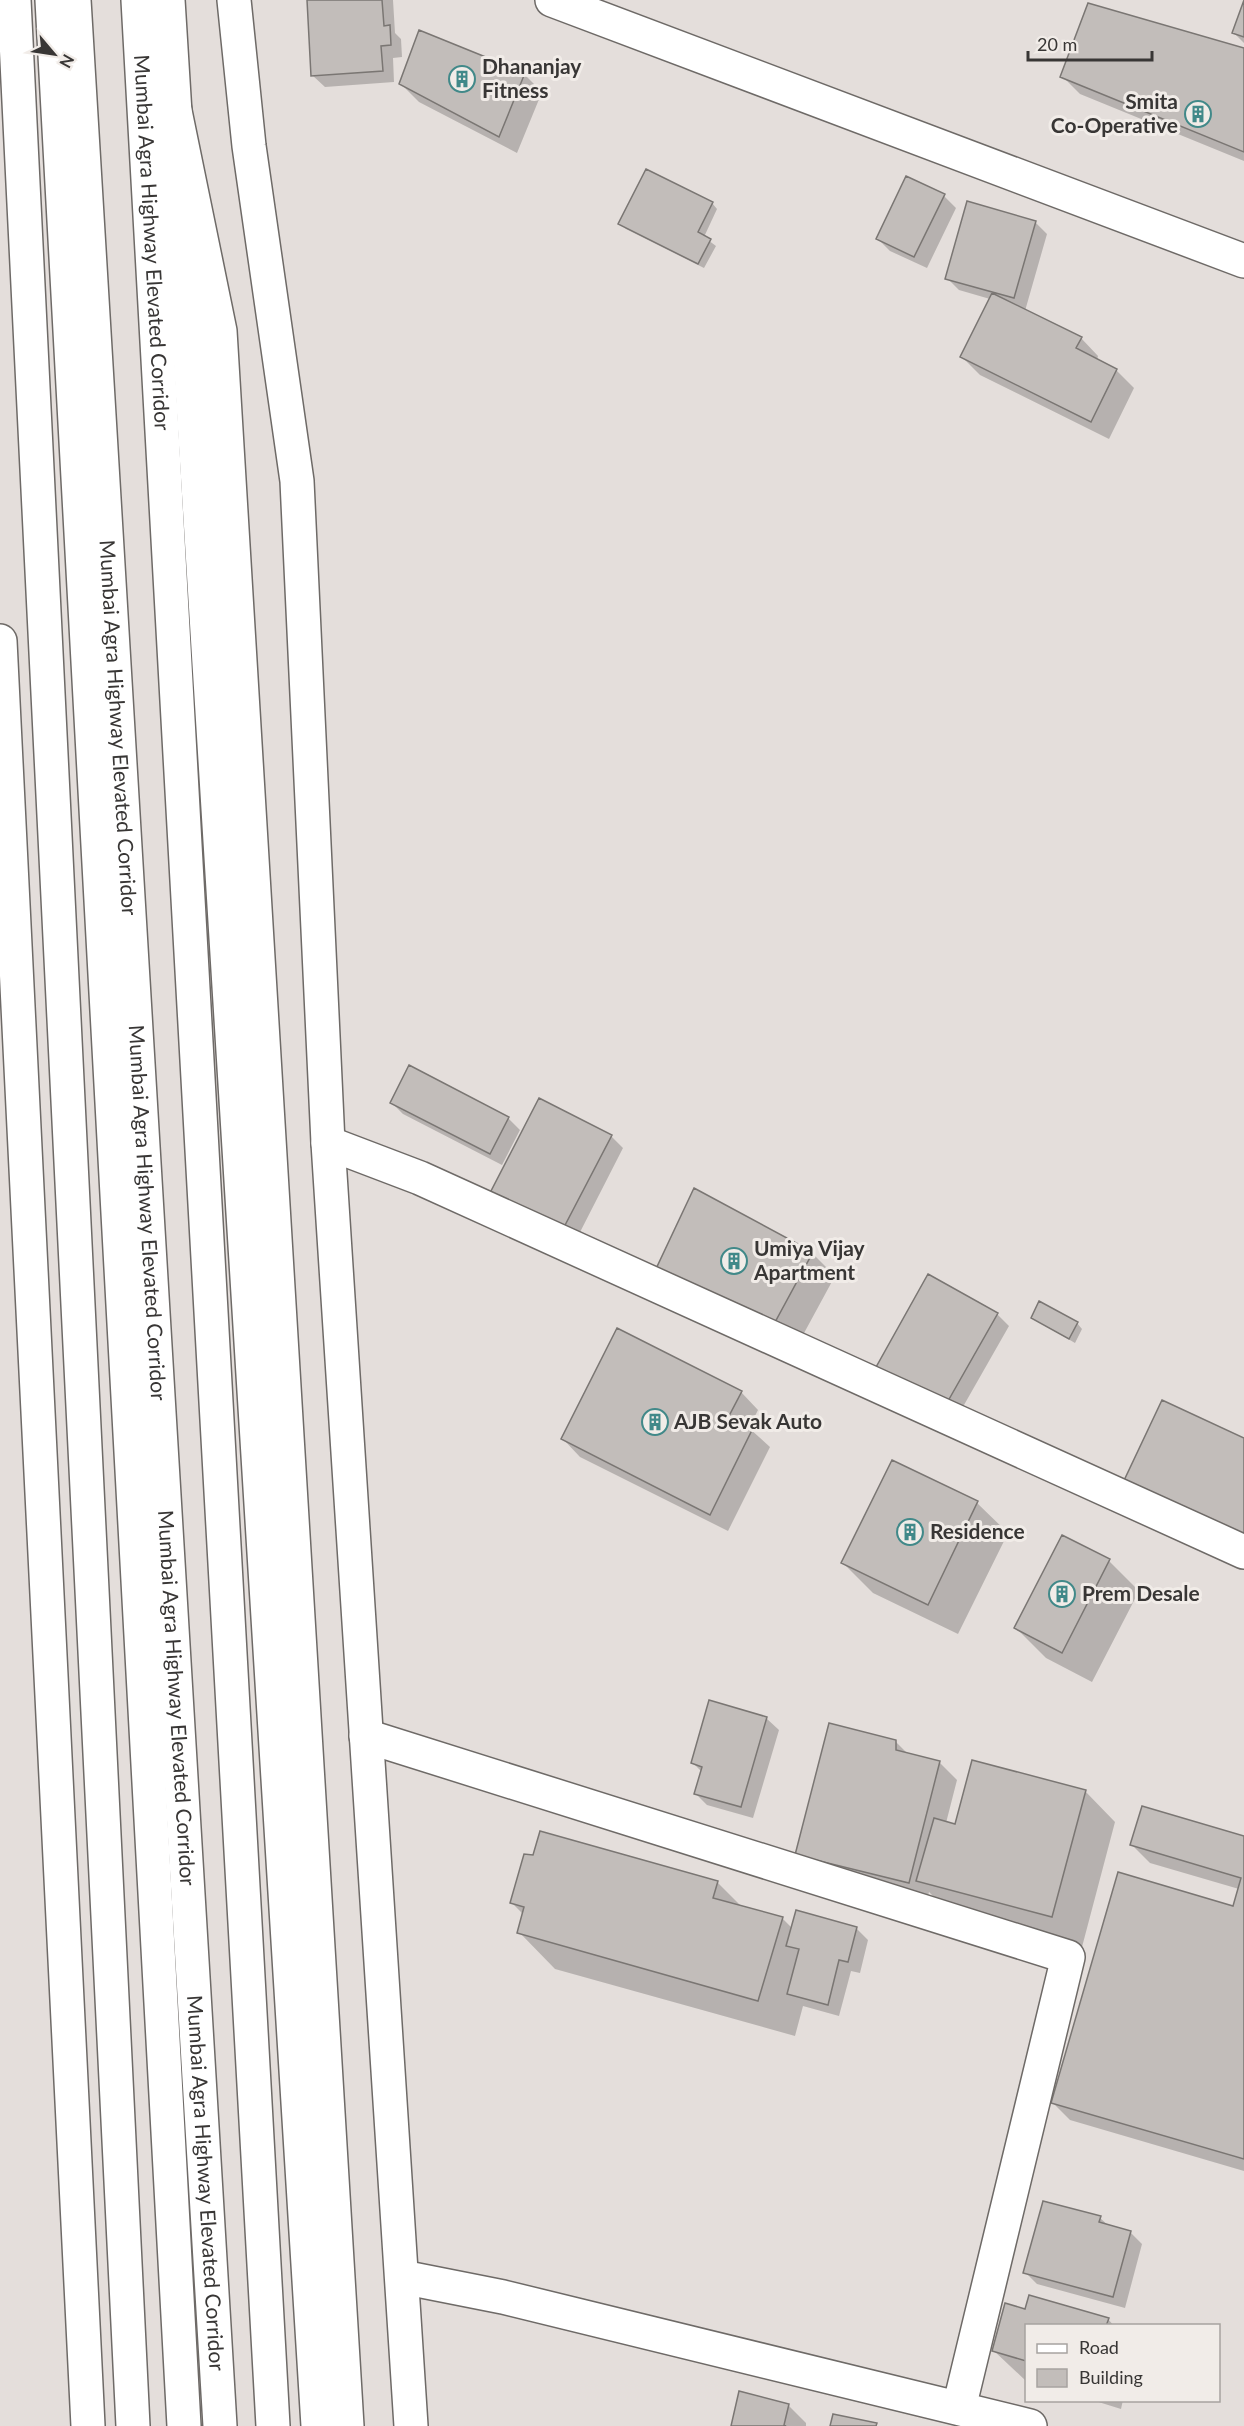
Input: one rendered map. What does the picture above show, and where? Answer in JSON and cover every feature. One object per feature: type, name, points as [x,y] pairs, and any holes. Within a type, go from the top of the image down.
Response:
[{"type":"main road","points":[[14,0],[133,2426]]},
{"type":"main road","points":[[52,0],[184,2426]]},
{"type":"main road","name":"Mumbai Agra Highway Elevated Corridor","points":[[74,0],[220,2426]]},
{"type":"main road","name":"Mumbai Agra Highway Elevated Corridor","points":[[138,0],[273,2426]]},
{"type":"main road","points":[[168,0],[318,2426]]},
{"type":"main road","points":[[234,0],[249,146],[297,481],[328,1143],[411,2426]]},
{"type":"main road","points":[[552,0],[1244,261]]},
{"type":"main road","points":[[174,106],[220,331],[347,2426]]},
{"type":"main road","points":[[0,641],[88,2426]]},
{"type":"main road","points":[[328,1143],[431,1183],[1244,1552]]},
{"type":"main road","points":[[366,1736],[1068,1957],[959,2408]]},
{"type":"main road","points":[[402,2277],[503,2297],[1030,2426]]},
{"type":"building","points":[[307,0],[382,0],[384,26],[390,25],[391,45],[381,46],[383,71],[311,76]]},
{"type":"building","points":[[1244,0],[1244,37],[1232,33]]},
{"type":"building","name":"Smita Co-Operative","points":[[1088,3],[1244,48],[1244,152],[1060,77]]},
{"type":"building","name":"Dhananjay Fitness","points":[[419,30],[525,73],[499,137],[399,84]]},
{"type":"building","points":[[646,169],[713,202],[698,232],[711,239],[698,264],[618,224]]},
{"type":"building","points":[[906,176],[945,194],[914,257],[876,239]]},
{"type":"building","points":[[967,201],[1036,221],[1014,298],[945,279]]},
{"type":"building","points":[[992,293],[1082,337],[1076,348],[1117,369],[1091,422],[960,357]]},
{"type":"building","points":[[409,1065],[509,1117],[490,1154],[390,1103]]},
{"type":"building","points":[[539,1098],[612,1135],[563,1229],[490,1193]]},
{"type":"building","name":"Umiya Vijay Apartment","points":[[694,1188],[813,1252],[774,1324],[655,1271]]},
{"type":"building","points":[[928,1274],[998,1313],[944,1408],[875,1369]]},
{"type":"building","points":[[1039,1301],[1078,1322],[1069,1339],[1031,1318]]},
{"type":"building","name":"AJB Sevak Auto","points":[[617,1328],[742,1391],[729,1416],[753,1428],[710,1515],[561,1439]]},
{"type":"building","points":[[1162,1400],[1244,1438],[1244,1547],[1120,1489]]},
{"type":"building","name":"Residence","points":[[892,1460],[978,1501],[928,1605],[841,1563]]},
{"type":"building","name":"Prem Desale","points":[[1062,1535],[1110,1559],[1062,1653],[1014,1628]]},
{"type":"building","points":[[709,1700],[767,1717],[741,1807],[694,1794],[702,1767],[691,1763]]},
{"type":"building","points":[[829,1723],[896,1740],[896,1750],[940,1761],[909,1883],[795,1855]]},
{"type":"building","points":[[972,1760],[1086,1790],[1052,1917],[916,1881],[934,1818],[955,1824]]},
{"type":"building","points":[[1142,1806],[1244,1836],[1244,2159],[1051,2103],[1118,1872],[1233,1906],[1241,1878],[1130,1845]]},
{"type":"building","points":[[540,1831],[718,1881],[713,1898],[783,1917],[758,2001],[517,1933],[524,1907],[510,1903],[524,1854],[533,1855]]},
{"type":"building","points":[[796,1910],[857,1927],[848,1962],[839,1960],[828,2005],[787,1994],[799,1949],[786,1946]]},
{"type":"building","points":[[1043,2201],[1101,2216],[1099,2222],[1131,2231],[1113,2297],[1023,2273]]},
{"type":"building","points":[[1029,2295],[1109,2318],[1107,2324],[1025,2324],[1025,2361],[992,2351],[1005,2303],[1025,2309]]},
{"type":"building","points":[[739,2391],[789,2404],[784,2425],[786,2426],[731,2426]]},
{"type":"building","points":[[833,2414],[877,2423],[876,2426],[830,2426]]},
{"type":"place","name":"Dhananjay Fitness","points":[[462,79]]},
{"type":"place","name":"Smita Co-Operative","points":[[1198,114]]},
{"type":"place","name":"Umiya Vijay Apartment","points":[[734,1261]]},
{"type":"place","name":"AJB Sevak Auto","points":[[655,1422]]},
{"type":"place","name":"Residence","points":[[910,1532]]},
{"type":"place","name":"Prem Desale","points":[[1062,1594]]}]
